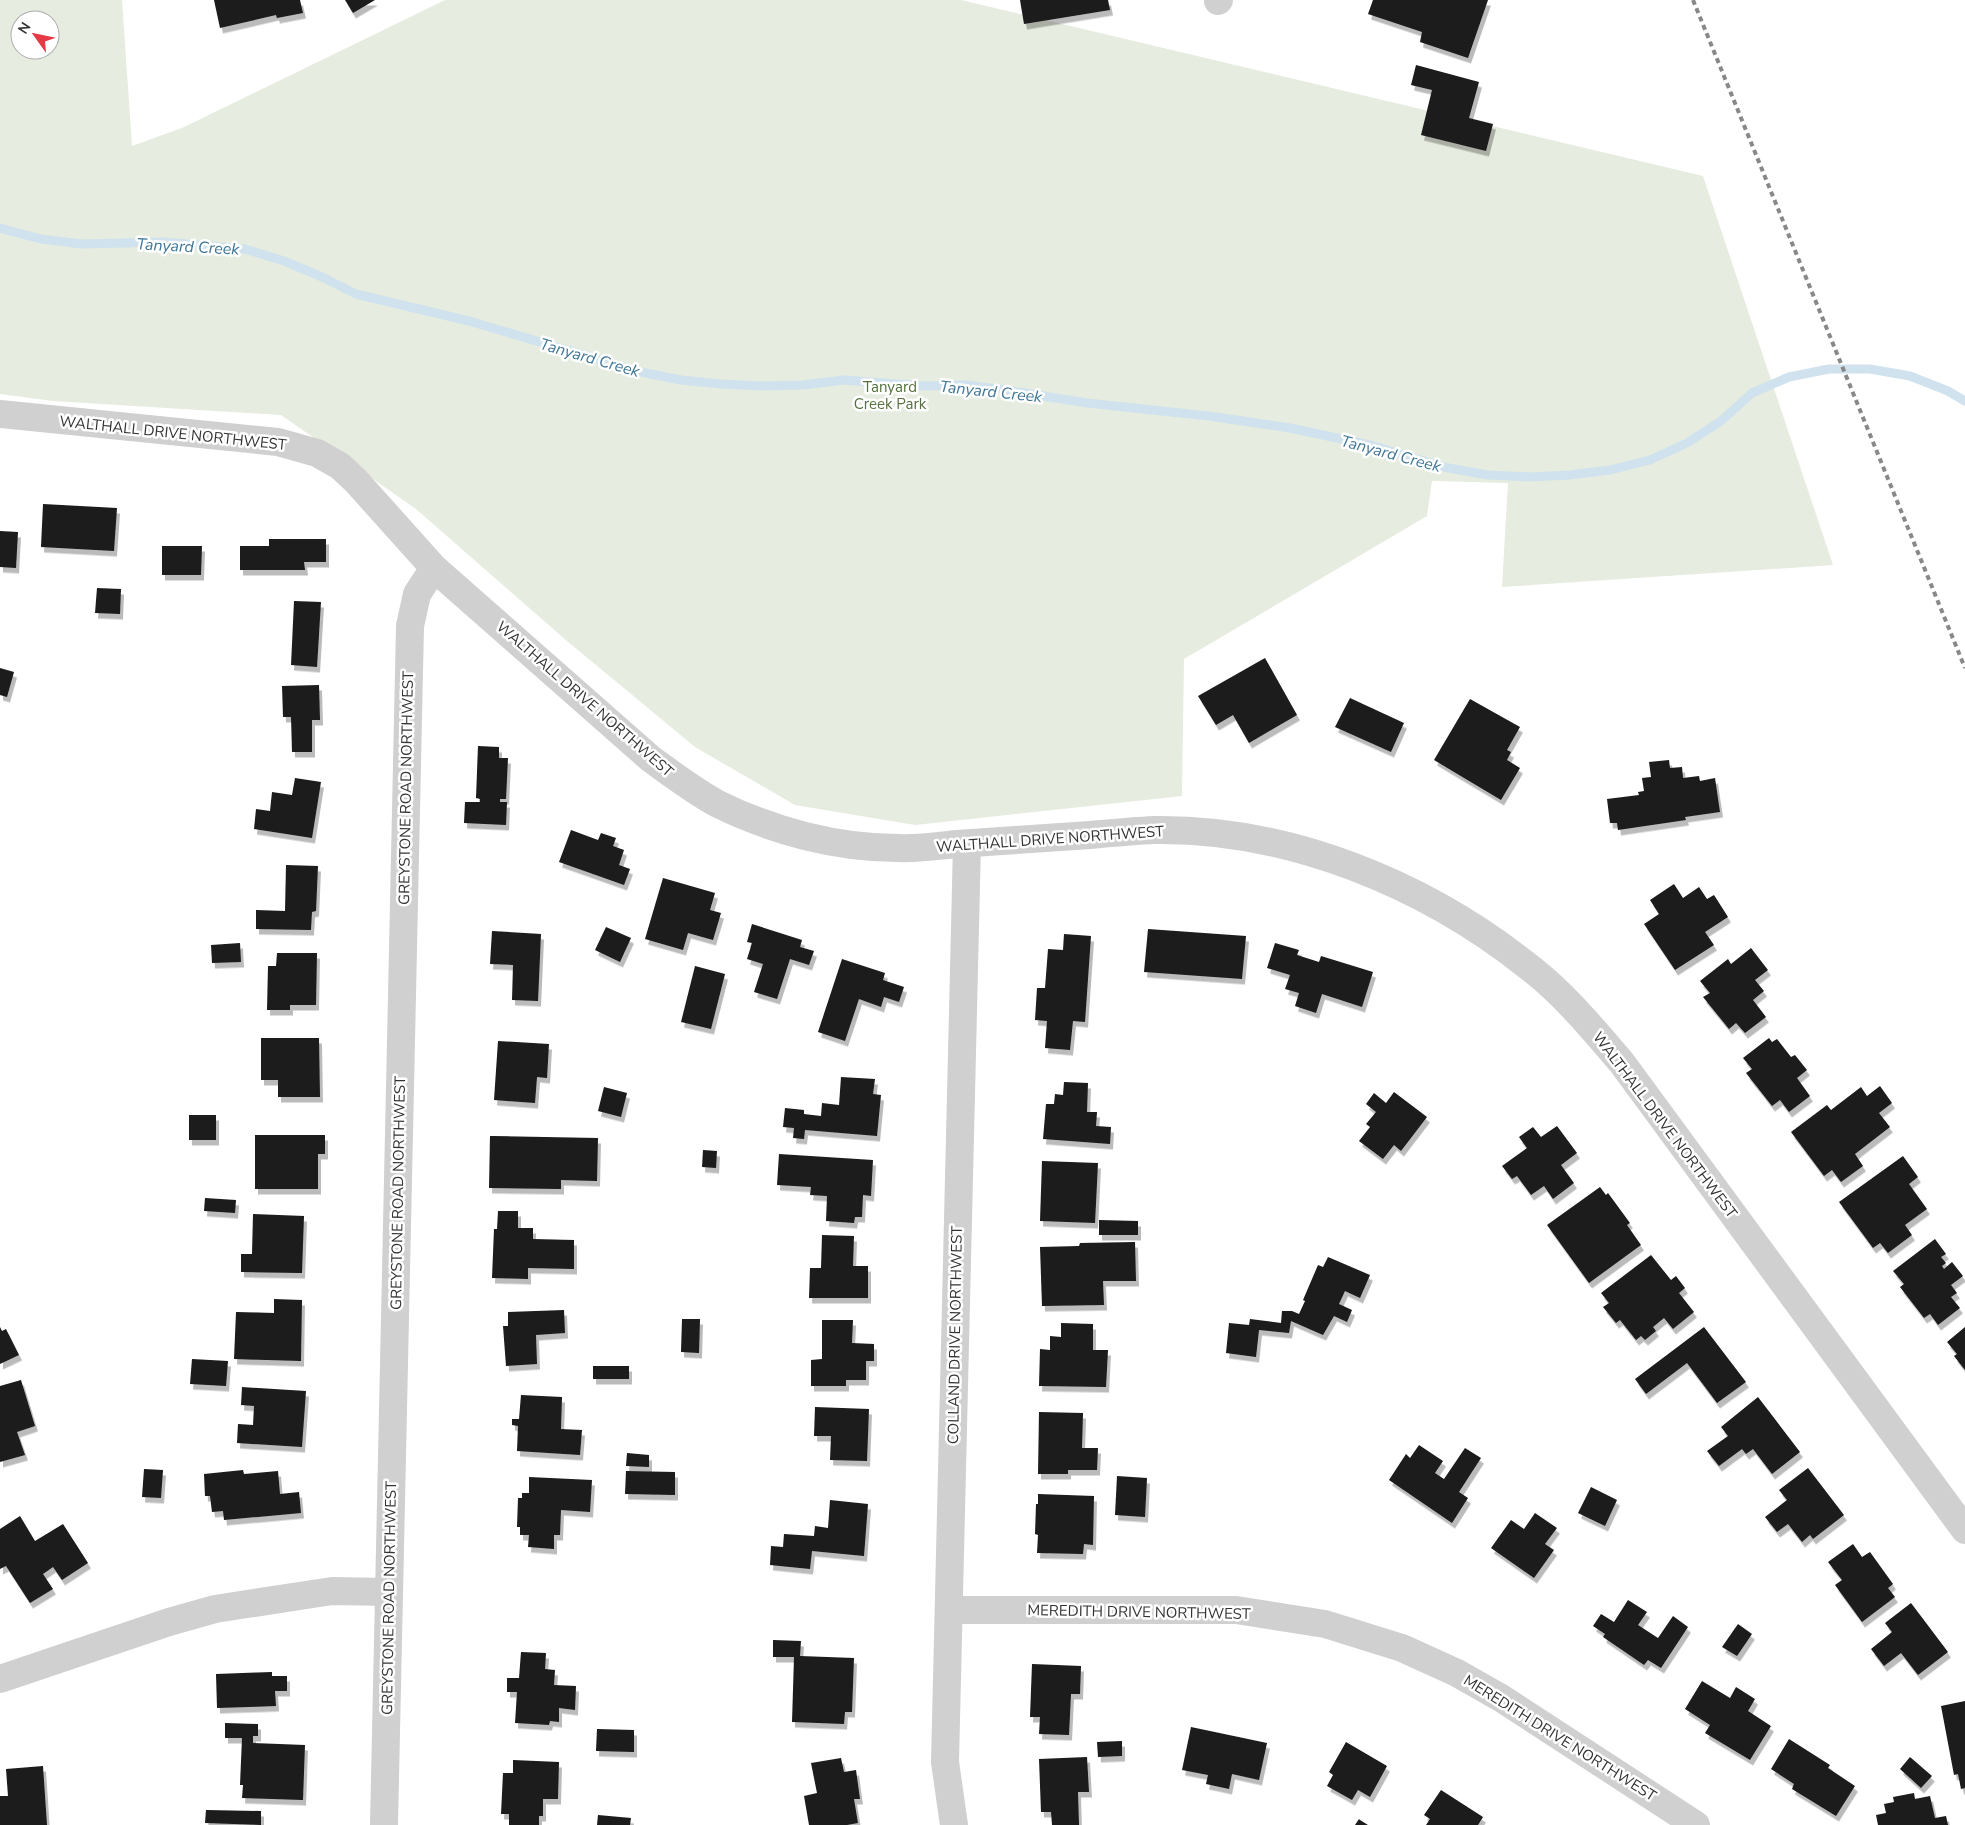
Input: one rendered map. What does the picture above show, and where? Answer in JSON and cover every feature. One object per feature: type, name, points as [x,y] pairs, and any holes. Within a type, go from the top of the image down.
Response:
[{"type":"street","name":"WALTHALL DRIVE NORTHWEST","points":[[0,414],[278,442],[317,453],[340,466],[356,481],[434,568],[651,759],[683,783],[718,804],[780,830],[838,843],[898,848],[1156,830],[1216,834],[1268,842],[1345,863],[1411,890],[1473,925],[1543,979],[1575,1009],[1622,1063],[1965,1530]]},
{"type":"street","name":"GREYSTONE ROAD NORTHWEST","points":[[384,1825],[410,626],[417,594],[434,568]]},
{"type":"street","name":"COLLAND DRIVE NORTHWEST","points":[[954,1825],[945,1762],[967,844]]},
{"type":"street","points":[[0,1679],[169,1622],[215,1609],[332,1591],[389,1592]]},
{"type":"street","name":"MEREDITH DRIVE NORTHWEST","points":[[949,1610],[1236,1610],[1325,1624],[1402,1648],[1457,1673],[1501,1698],[1696,1825]]},
{"type":"green space","name":"Tanyard Creek Park","points":[[0,0],[122,0],[132,146],[182,128],[445,0],[961,0],[1703,176],[1833,565],[1502,587],[1508,483],[1432,481],[1427,516],[1184,659],[1182,796],[915,825],[795,805],[695,747],[567,641],[416,509],[281,415],[53,401],[0,394]]},
{"type":"building","points":[[214,0],[300,0],[303,13],[277,18],[276,15],[220,28]]},
{"type":"building","points":[[345,0],[375,0],[353,13]]},
{"type":"building","points":[[1020,0],[1108,0],[1110,10],[1024,24]]},
{"type":"building","points":[[1373,0],[1488,0],[1468,58],[1420,42],[1422,32],[1368,14]]},
{"type":"building","points":[[1416,65],[1479,82],[1469,118],[1493,124],[1486,151],[1421,135],[1432,90],[1411,85]]},
{"type":"building","points":[[43,504],[117,508],[114,551],[41,547]]},
{"type":"building","points":[[0,531],[18,532],[16,568],[0,567]]},
{"type":"building","points":[[269,539],[326,539],[326,562],[304,562],[305,570],[240,570],[240,546],[269,546]]},
{"type":"building","points":[[162,546],[202,546],[201,575],[162,575]]},
{"type":"building","points":[[97,588],[121,589],[120,614],[95,613]]},
{"type":"building","points":[[294,601],[321,602],[317,667],[291,665]]},
{"type":"building","points":[[1265,658],[1297,715],[1249,743],[1233,715],[1216,725],[1198,696]]},
{"type":"building","points":[[0,668],[14,672],[7,697],[0,695]]},
{"type":"building","points":[[319,685],[320,720],[312,720],[312,752],[292,752],[291,717],[283,717],[282,686]]},
{"type":"building","points":[[1350,698],[1404,723],[1391,752],[1335,727]]},
{"type":"building","points":[[1470,699],[1520,727],[1507,750],[1511,752],[1507,760],[1520,768],[1501,800],[1434,760]]},
{"type":"building","points":[[478,746],[499,747],[499,758],[508,758],[506,799],[500,799],[500,802],[507,802],[506,825],[464,823],[465,802],[480,802],[480,799],[476,798]]},
{"type":"building","points":[[1669,760],[1670,768],[1682,767],[1683,778],[1699,776],[1700,781],[1715,778],[1720,812],[1685,817],[1686,820],[1618,830],[1617,823],[1610,823],[1607,799],[1639,795],[1638,792],[1644,791],[1642,778],[1651,777],[1649,762]]},
{"type":"building","points":[[295,778],[321,782],[312,838],[254,829],[256,809],[270,811],[272,792],[292,795]]},
{"type":"building","points":[[571,830],[598,840],[601,833],[616,838],[613,846],[624,850],[619,865],[630,869],[624,885],[559,862]]},
{"type":"building","points":[[286,865],[318,866],[316,911],[312,912],[311,930],[256,929],[256,910],[285,911]]},
{"type":"building","points":[[663,878],[715,893],[710,910],[721,913],[713,940],[688,933],[683,950],[645,939]]},
{"type":"building","points":[[1674,884],[1683,898],[1699,887],[1707,899],[1714,895],[1728,917],[1705,932],[1714,945],[1675,970],[1644,924],[1659,914],[1650,900]]},
{"type":"building","points":[[752,924],[802,940],[800,947],[814,951],[809,965],[790,959],[777,999],[754,992],[763,964],[747,959],[752,943],[747,942]]},
{"type":"building","points":[[606,927],[631,938],[620,962],[595,950]]},
{"type":"building","points":[[1148,929],[1246,936],[1242,979],[1144,972]]},
{"type":"building","points":[[492,931],[541,934],[538,1001],[512,1000],[513,965],[490,964]]},
{"type":"building","points":[[1064,934],[1091,936],[1085,1022],[1073,1021],[1070,1050],[1045,1048],[1047,1021],[1035,1020],[1037,988],[1045,988],[1048,949],[1063,950]]},
{"type":"building","points":[[240,943],[241,962],[212,963],[211,945]]},
{"type":"building","points":[[1275,943],[1299,950],[1297,955],[1319,962],[1321,956],[1373,972],[1362,1007],[1322,994],[1316,1013],[1295,1006],[1299,993],[1285,989],[1290,975],[1267,968]]},
{"type":"building","points":[[1751,948],[1768,970],[1755,980],[1764,991],[1753,1000],[1766,1017],[1745,1033],[1736,1023],[1729,1029],[1703,997],[1710,993],[1700,981],[1728,959],[1731,964]]},
{"type":"building","points":[[277,953],[317,953],[316,1005],[290,1005],[290,1010],[267,1010],[268,966],[276,966]]},
{"type":"building","points":[[842,959],[885,973],[883,980],[904,987],[899,1002],[884,997],[881,1007],[859,999],[845,1041],[818,1032]]},
{"type":"building","points":[[695,966],[725,974],[711,1029],[681,1022]]},
{"type":"building","points":[[261,1038],[319,1038],[320,1097],[278,1097],[278,1080],[261,1080]]},
{"type":"building","points":[[1769,1038],[1772,1042],[1777,1039],[1791,1057],[1795,1055],[1807,1070],[1797,1078],[1810,1096],[1789,1112],[1780,1100],[1772,1106],[1746,1073],[1752,1069],[1743,1058]]},
{"type":"building","points":[[498,1041],[549,1044],[547,1078],[537,1077],[535,1103],[494,1100]]},
{"type":"building","points":[[841,1077],[875,1079],[873,1094],[881,1095],[877,1136],[805,1130],[804,1139],[793,1138],[794,1128],[783,1127],[785,1108],[804,1110],[804,1114],[821,1116],[822,1103],[839,1105]]},
{"type":"building","points":[[1064,1082],[1088,1083],[1087,1112],[1097,1112],[1096,1126],[1111,1127],[1110,1144],[1043,1139],[1046,1104],[1054,1104],[1055,1094],[1063,1095]]},
{"type":"building","points":[[1880,1086],[1892,1103],[1879,1113],[1890,1127],[1855,1154],[1863,1166],[1841,1182],[1832,1170],[1824,1176],[1791,1132],[1827,1105],[1831,1110],[1861,1087],[1867,1096]]},
{"type":"building","points":[[604,1087],[627,1093],[621,1117],[598,1111]]},
{"type":"building","points":[[1394,1092],[1427,1117],[1401,1151],[1394,1145],[1383,1159],[1359,1141],[1370,1127],[1366,1124],[1376,1112],[1366,1104],[1374,1093],[1386,1103]]},
{"type":"building","points":[[189,1115],[216,1115],[216,1140],[189,1140]]},
{"type":"building","points":[[1557,1126],[1577,1153],[1561,1165],[1574,1183],[1553,1199],[1544,1186],[1531,1195],[1517,1176],[1512,1179],[1502,1166],[1527,1148],[1519,1137],[1533,1127],[1541,1137]]},
{"type":"building","points":[[255,1135],[325,1135],[325,1154],[318,1154],[318,1189],[255,1189]]},
{"type":"building","points":[[490,1136],[598,1138],[597,1181],[561,1180],[561,1189],[489,1188]]},
{"type":"building","points":[[703,1150],[717,1151],[716,1168],[702,1167]]},
{"type":"building","points":[[779,1154],[873,1160],[871,1196],[863,1195],[862,1217],[855,1217],[854,1223],[826,1221],[827,1196],[810,1195],[811,1187],[777,1185]]},
{"type":"building","points":[[1903,1156],[1918,1177],[1909,1184],[1927,1209],[1905,1225],[1912,1235],[1888,1253],[1880,1243],[1873,1248],[1839,1202]]},
{"type":"building","points":[[1042,1161],[1098,1163],[1095,1223],[1040,1221]]},
{"type":"building","points":[[1600,1187],[1606,1195],[1608,1193],[1630,1223],[1627,1225],[1641,1245],[1589,1283],[1547,1225]]},
{"type":"building","points":[[205,1198],[236,1200],[235,1213],[204,1211]]},
{"type":"building","points":[[498,1211],[518,1211],[518,1228],[533,1228],[533,1239],[574,1240],[574,1269],[528,1268],[528,1279],[492,1278],[494,1229],[497,1229]]},
{"type":"building","points":[[253,1214],[304,1216],[302,1273],[241,1272],[241,1254],[252,1254]]},
{"type":"building","points":[[1099,1220],[1138,1221],[1138,1235],[1099,1235]]},
{"type":"building","points":[[822,1235],[854,1236],[853,1266],[868,1266],[868,1298],[809,1298],[810,1268],[821,1268]]},
{"type":"building","points":[[1935,1239],[1946,1254],[1941,1257],[1946,1263],[1942,1266],[1944,1269],[1952,1262],[1963,1276],[1951,1285],[1957,1293],[1951,1297],[1960,1308],[1938,1325],[1930,1314],[1924,1318],[1900,1287],[1904,1284],[1893,1271]]},
{"type":"building","points":[[1135,1242],[1136,1281],[1103,1281],[1104,1305],[1042,1306],[1040,1247],[1079,1246],[1080,1243]]},
{"type":"building","points":[[1651,1255],[1671,1280],[1676,1276],[1685,1288],[1679,1293],[1694,1312],[1673,1329],[1664,1318],[1653,1327],[1656,1331],[1645,1340],[1641,1336],[1636,1340],[1620,1320],[1616,1323],[1603,1307],[1609,1303],[1601,1293]]},
{"type":"building","points":[[1328,1257],[1370,1275],[1360,1298],[1345,1291],[1339,1304],[1352,1310],[1347,1322],[1334,1316],[1323,1335],[1291,1321],[1289,1333],[1259,1330],[1256,1357],[1226,1353],[1229,1323],[1249,1325],[1250,1319],[1281,1323],[1282,1311],[1292,1311],[1299,1314],[1318,1265],[1323,1267]]},
{"type":"building","points":[[274,1299],[302,1300],[301,1361],[234,1359],[236,1312],[274,1313]]},
{"type":"building","points":[[564,1310],[565,1333],[536,1335],[537,1364],[506,1366],[503,1326],[508,1326],[508,1312]]},
{"type":"building","points":[[682,1319],[700,1319],[699,1353],[681,1352]]},
{"type":"building","points":[[822,1320],[853,1320],[852,1343],[874,1344],[874,1361],[866,1361],[866,1380],[846,1380],[846,1386],[811,1386],[811,1360],[822,1359]]},
{"type":"building","points":[[1061,1323],[1093,1324],[1093,1350],[1108,1350],[1106,1387],[1039,1386],[1040,1349],[1050,1350],[1050,1336],[1061,1337]]},
{"type":"building","points":[[0,1327],[2,1331],[6,1329],[19,1355],[0,1364]]},
{"type":"building","points":[[1704,1327],[1746,1382],[1717,1403],[1687,1363],[1646,1394],[1635,1379]]},
{"type":"building","points":[[1965,1327],[1965,1370],[1954,1356],[1957,1354],[1947,1342]]},
{"type":"building","points":[[192,1359],[228,1361],[226,1386],[190,1384]]},
{"type":"building","points":[[593,1366],[629,1366],[629,1379],[593,1379]]},
{"type":"building","points":[[21,1380],[35,1426],[17,1432],[25,1455],[0,1462],[0,1386]]},
{"type":"building","points":[[242,1387],[306,1391],[302,1447],[237,1443],[238,1424],[253,1425],[254,1406],[241,1405]]},
{"type":"building","points":[[521,1395],[562,1397],[561,1429],[582,1430],[580,1455],[517,1451],[518,1426],[512,1425],[512,1419],[519,1419]]},
{"type":"building","points":[[1758,1397],[1800,1452],[1772,1474],[1753,1449],[1746,1454],[1742,1449],[1719,1466],[1707,1451],[1728,1436],[1721,1427]]},
{"type":"building","points":[[815,1407],[869,1409],[867,1461],[830,1460],[831,1436],[814,1436]]},
{"type":"building","points":[[1039,1412],[1083,1413],[1082,1448],[1098,1448],[1097,1470],[1068,1470],[1068,1474],[1038,1474]]},
{"type":"building","points":[[1419,1445],[1443,1461],[1435,1473],[1444,1479],[1465,1448],[1481,1458],[1459,1492],[1468,1498],[1452,1523],[1389,1480],[1406,1454],[1410,1458]]},
{"type":"building","points":[[627,1453],[649,1455],[649,1467],[626,1466]]},
{"type":"building","points":[[1808,1468],[1844,1515],[1813,1539],[1810,1535],[1802,1542],[1788,1524],[1777,1532],[1765,1517],[1787,1500],[1779,1490]]},
{"type":"building","points":[[144,1469],[163,1470],[161,1498],[142,1497]]},
{"type":"building","points":[[243,1470],[244,1474],[278,1471],[280,1494],[299,1492],[301,1513],[224,1520],[223,1511],[212,1512],[210,1496],[205,1496],[204,1474]]},
{"type":"building","points":[[626,1471],[675,1472],[675,1495],[625,1494]]},
{"type":"building","points":[[1117,1476],[1147,1478],[1145,1517],[1115,1515]]},
{"type":"building","points":[[529,1477],[592,1480],[590,1512],[561,1510],[560,1535],[554,1535],[554,1549],[528,1547],[529,1535],[520,1535],[520,1527],[517,1527],[518,1498],[522,1498],[522,1493],[529,1493]]},
{"type":"building","points":[[1591,1487],[1617,1500],[1605,1526],[1578,1513]]},
{"type":"building","points":[[1038,1494],[1094,1496],[1093,1545],[1084,1544],[1083,1554],[1037,1553],[1038,1535],[1035,1534]]},
{"type":"building","points":[[830,1500],[868,1504],[864,1556],[812,1551],[810,1569],[770,1565],[771,1546],[783,1547],[784,1534],[814,1536],[815,1526],[828,1528]]},
{"type":"building","points":[[1535,1513],[1557,1528],[1545,1544],[1554,1550],[1534,1578],[1491,1548],[1511,1520],[1524,1529]]},
{"type":"building","points":[[20,1516],[35,1541],[63,1524],[88,1563],[62,1580],[53,1567],[43,1574],[53,1589],[30,1603],[6,1566],[0,1569],[0,1529]]},
{"type":"building","points":[[1853,1544],[1862,1557],[1870,1552],[1893,1584],[1888,1588],[1895,1597],[1862,1622],[1835,1585],[1842,1580],[1828,1562]]},
{"type":"building","points":[[1628,1600],[1647,1612],[1638,1625],[1658,1638],[1673,1616],[1688,1627],[1661,1668],[1648,1660],[1644,1665],[1603,1637],[1605,1634],[1593,1626],[1601,1614],[1614,1622]]},
{"type":"building","points":[[1911,1603],[1948,1652],[1918,1675],[1901,1653],[1884,1666],[1871,1649],[1892,1632],[1885,1623]]},
{"type":"building","points":[[1738,1624],[1752,1634],[1737,1656],[1722,1647]]},
{"type":"building","points":[[773,1640],[801,1641],[800,1656],[854,1658],[852,1712],[845,1712],[844,1724],[792,1722],[794,1657],[773,1657]]},
{"type":"building","points":[[521,1652],[546,1653],[545,1669],[555,1670],[554,1685],[576,1686],[575,1710],[559,1708],[559,1722],[550,1721],[549,1725],[515,1723],[517,1692],[507,1692],[507,1678],[519,1678]]},
{"type":"building","points":[[1032,1664],[1081,1666],[1080,1694],[1071,1694],[1069,1735],[1039,1734],[1040,1717],[1030,1717]]},
{"type":"building","points":[[272,1672],[272,1676],[287,1676],[287,1691],[275,1691],[276,1706],[217,1708],[216,1674]]},
{"type":"building","points":[[1702,1681],[1730,1698],[1736,1687],[1755,1699],[1748,1711],[1771,1726],[1750,1760],[1705,1733],[1710,1725],[1685,1709]]},
{"type":"building","points":[[1965,1701],[1965,1788],[1961,1789],[1958,1774],[1954,1775],[1941,1706]]},
{"type":"building","points":[[225,1723],[258,1724],[258,1736],[253,1736],[253,1743],[305,1745],[303,1800],[242,1798],[243,1785],[240,1785],[242,1738],[225,1738]]},
{"type":"building","points":[[1191,1727],[1267,1743],[1259,1780],[1232,1774],[1229,1789],[1206,1784],[1208,1775],[1182,1770]]},
{"type":"building","points":[[597,1729],[634,1730],[634,1752],[596,1751]]},
{"type":"building","points":[[1789,1739],[1830,1765],[1828,1768],[1855,1786],[1836,1816],[1792,1789],[1794,1784],[1771,1769]]},
{"type":"building","points":[[1122,1741],[1122,1756],[1098,1757],[1097,1742]]},
{"type":"building","points":[[1346,1742],[1387,1766],[1370,1797],[1358,1790],[1352,1800],[1327,1786],[1333,1775],[1329,1772]]},
{"type":"building","points":[[1087,1757],[1089,1792],[1078,1792],[1079,1825],[1052,1825],[1051,1812],[1041,1812],[1039,1759]]},
{"type":"building","points":[[1910,1757],[1932,1776],[1921,1788],[1900,1769]]},
{"type":"building","points":[[841,1758],[844,1772],[856,1770],[860,1799],[854,1799],[858,1823],[847,1825],[809,1825],[804,1796],[817,1793],[811,1763]]},
{"type":"building","points":[[513,1760],[559,1762],[558,1799],[543,1799],[543,1816],[539,1816],[539,1825],[509,1825],[509,1814],[501,1814],[503,1773],[513,1773]]},
{"type":"building","points":[[43,1766],[47,1825],[0,1825],[0,1796],[8,1796],[6,1769]]},
{"type":"building","points":[[1441,1790],[1483,1817],[1478,1825],[1426,1825],[1430,1819],[1424,1815]]},
{"type":"building","points":[[1914,1793],[1915,1799],[1930,1796],[1935,1818],[1946,1816],[1948,1825],[1878,1825],[1876,1815],[1886,1813],[1884,1804],[1894,1802],[1893,1797]]},
{"type":"building","points":[[206,1810],[261,1811],[261,1825],[205,1823]]},
{"type":"building","points":[[598,1815],[631,1818],[630,1825],[597,1825]]},
{"type":"building","points":[[1360,1820],[1368,1825],[1355,1825]]},
{"type":"waterway","name":"Tanyard Creek","points":[[0,228],[41,239],[82,244],[164,242],[245,249],[284,261],[356,294],[469,321],[641,372],[681,380],[762,386],[803,385],[844,380],[925,386],[966,385],[1087,403],[1209,416],[1290,428],[1370,445],[1448,468],[1488,475],[1529,477],[1570,475],[1610,470],[1650,460],[1687,443],[1721,421],[1752,393],[1789,377],[1829,369],[1870,369],[1910,376],[1948,391],[1965,401]]},
{"type":"railway","points":[[1693,0],[1965,668]]}]
